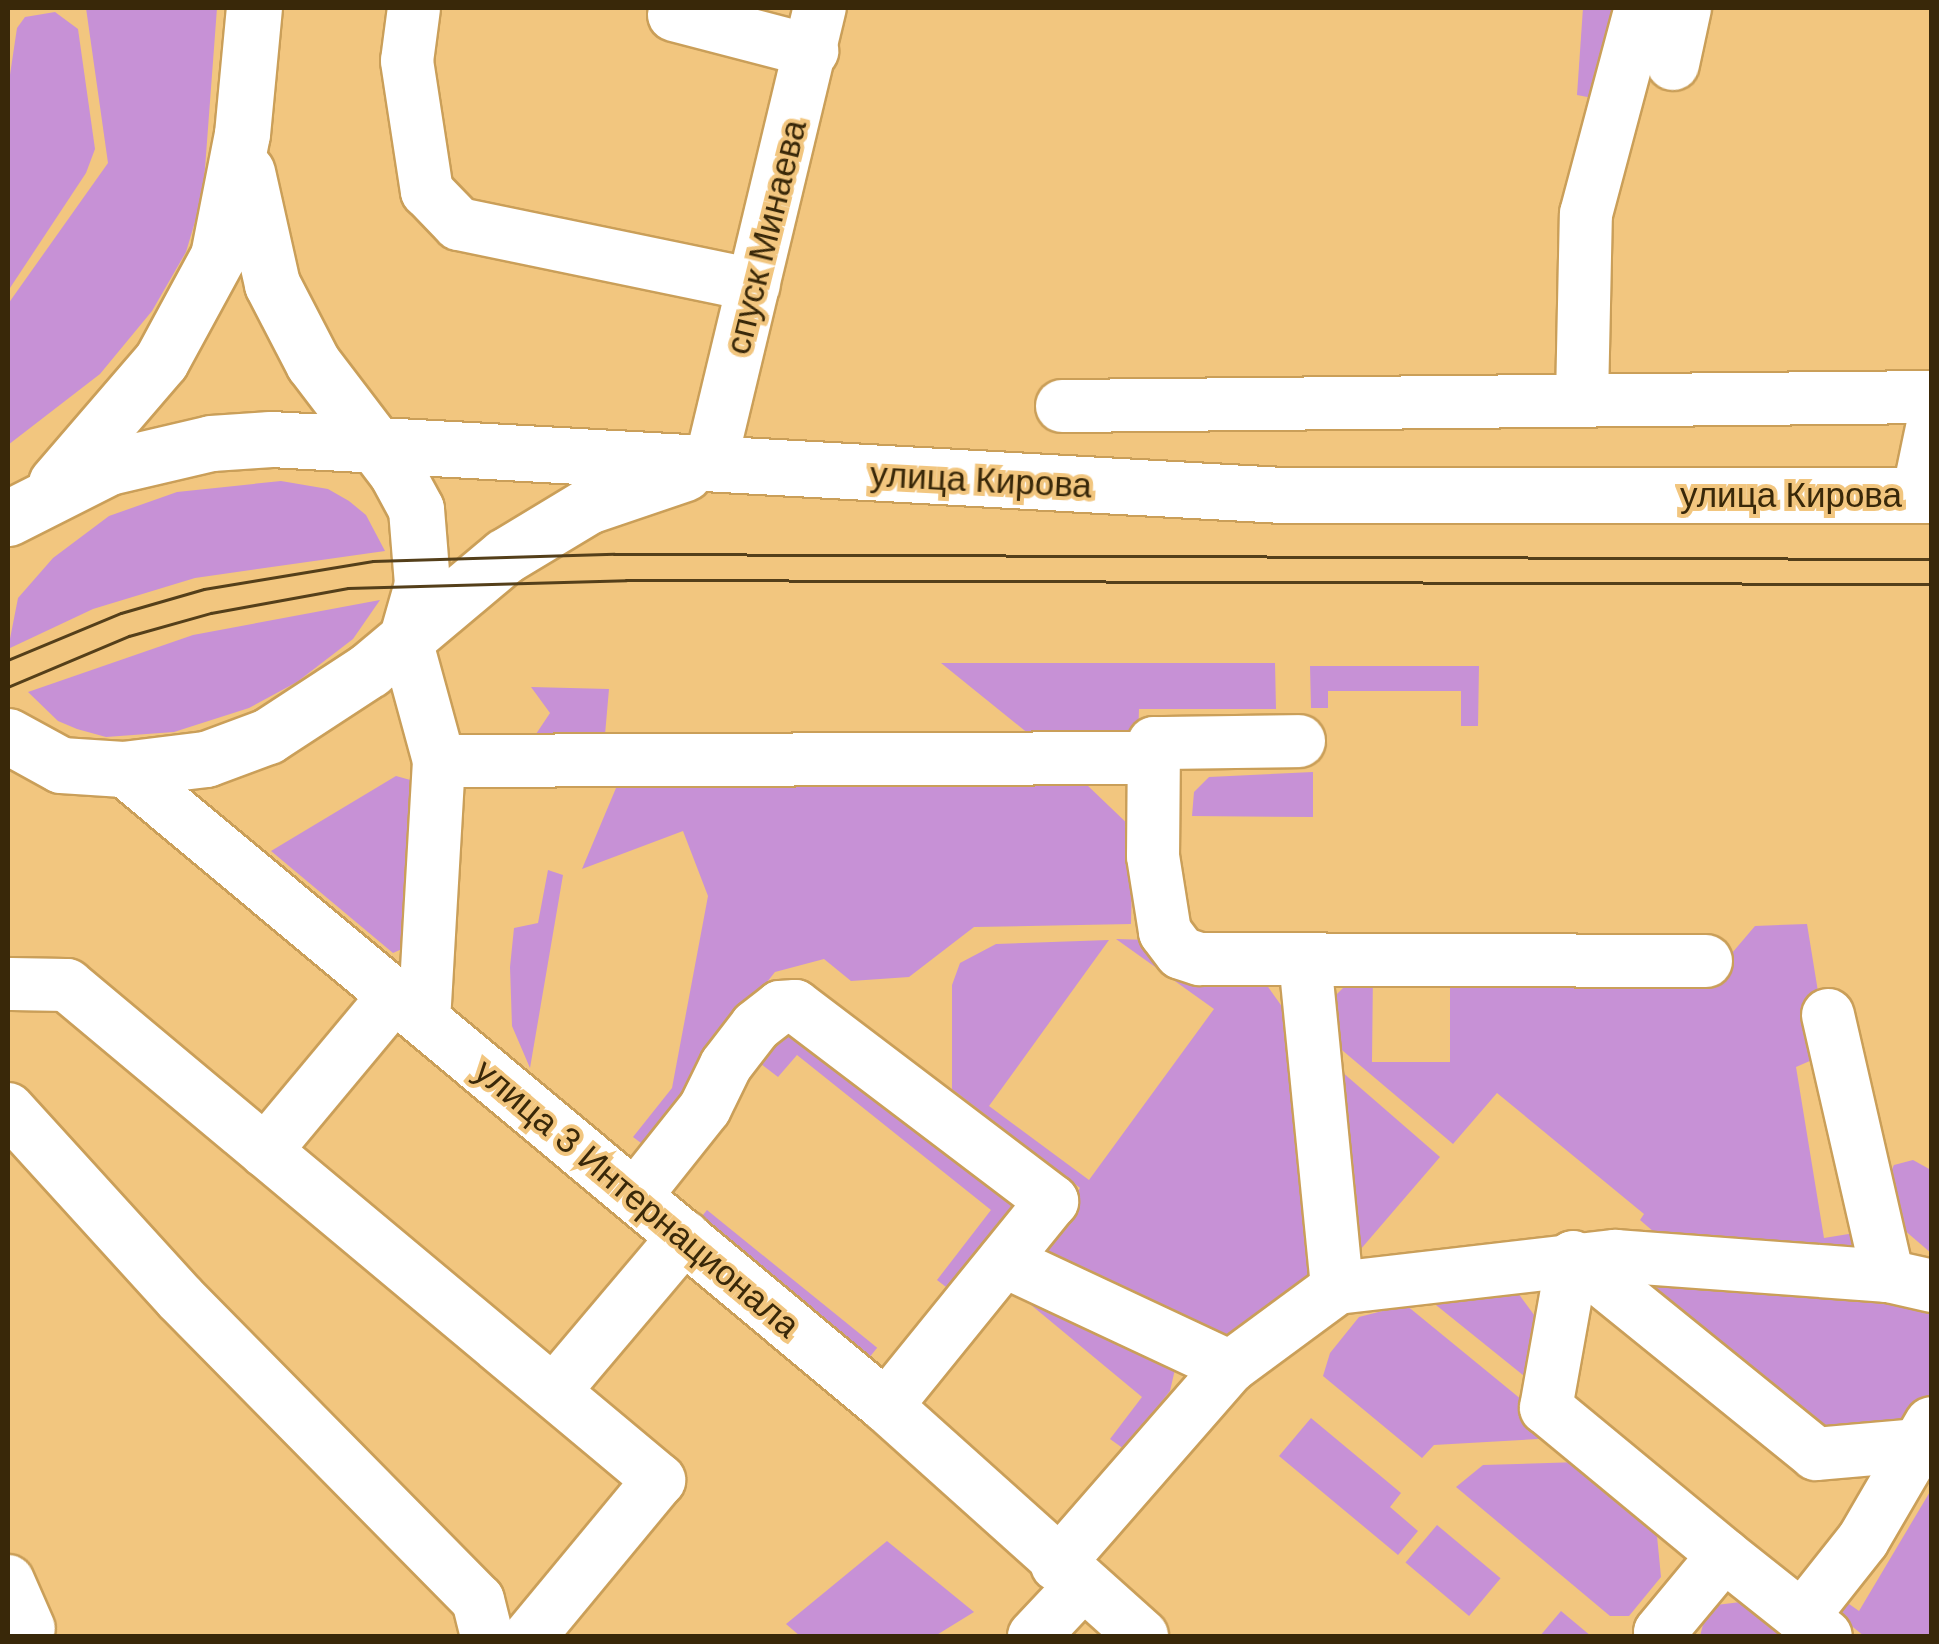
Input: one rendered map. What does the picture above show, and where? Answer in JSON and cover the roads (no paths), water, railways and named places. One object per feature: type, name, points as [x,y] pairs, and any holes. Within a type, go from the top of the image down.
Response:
[{"type":"main road","points":[[19,516],[113,423],[184,326],[218,256],[242,134],[254,8]]},
{"type":"main road","points":[[242,134],[254,226],[272,284],[313,363],[368,441],[396,472],[416,509],[422,584],[406,640]]},
{"type":"main road","name":"улица Кирова","points":[[19,516],[109,467],[211,443],[368,441],[710,465],[1280,495],[1925,495]]},
{"type":"main road","points":[[8,770],[61,765],[123,769],[206,760],[268,736],[318,707],[406,640],[505,556],[588,506],[710,465]]},
{"type":"main road","points":[[8,736],[25,752],[61,765]]},
{"type":"street","points":[[414,8],[407,60],[427,191],[459,224],[754,285]]},
{"type":"street","points":[[1582,400],[1586,214],[1641,8]]},
{"type":"street","points":[[1674,64],[1685,8]]},
{"type":"street","points":[[674,15],[816,29]]},
{"type":"street","name":"спуск Минаева","points":[[710,465],[816,29]]},
{"type":"street","points":[[1062,406],[1932,397]]},
{"type":"street","points":[[1925,495],[1932,428]]},
{"type":"street","points":[[264,1151],[410,1007],[439,760],[406,640]]},
{"type":"street","points":[[1299,741],[1154,743],[1153,856],[1174,947],[1200,959],[1706,960]]},
{"type":"street","points":[[439,760],[1154,758]]},
{"type":"street","name":"улица 3 Интернационала","points":[[123,769],[886,1406],[1069,1576],[1142,1636]]},
{"type":"street","points":[[1305,960],[1337,1288]]},
{"type":"street","points":[[8,984],[67,985],[659,1480],[530,1636]]},
{"type":"street","points":[[635,1196],[705,1108],[726,1065],[756,1026],[780,1007],[795,1006],[1052,1201],[886,1406]]},
{"type":"street","points":[[1034,1636],[1069,1576],[1230,1368],[1337,1288],[1573,1257],[1910,1281],[1828,1015]]},
{"type":"street","points":[[8,1109],[180,1298],[478,1600],[487,1636]]},
{"type":"street","points":[[554,1391],[684,1238]]},
{"type":"street","points":[[1573,1257],[1816,1454],[1925,1434]]},
{"type":"street","points":[[1573,1257],[1546,1408],[1814,1627],[1925,1434]]},
{"type":"street","points":[[1004,1262],[1230,1368]]},
{"type":"street","points":[[1664,1636],[1660,1632],[1724,1555]]},
{"type":"street","points":[[8,1581],[28,1634]]},
{"type":"tram line","points":[[8,660],[121,613],[204,589],[373,561],[614,554],[1932,559]]},
{"type":"tram line","points":[[8,687],[129,636],[211,613],[348,588],[626,580],[1932,584]]}]
